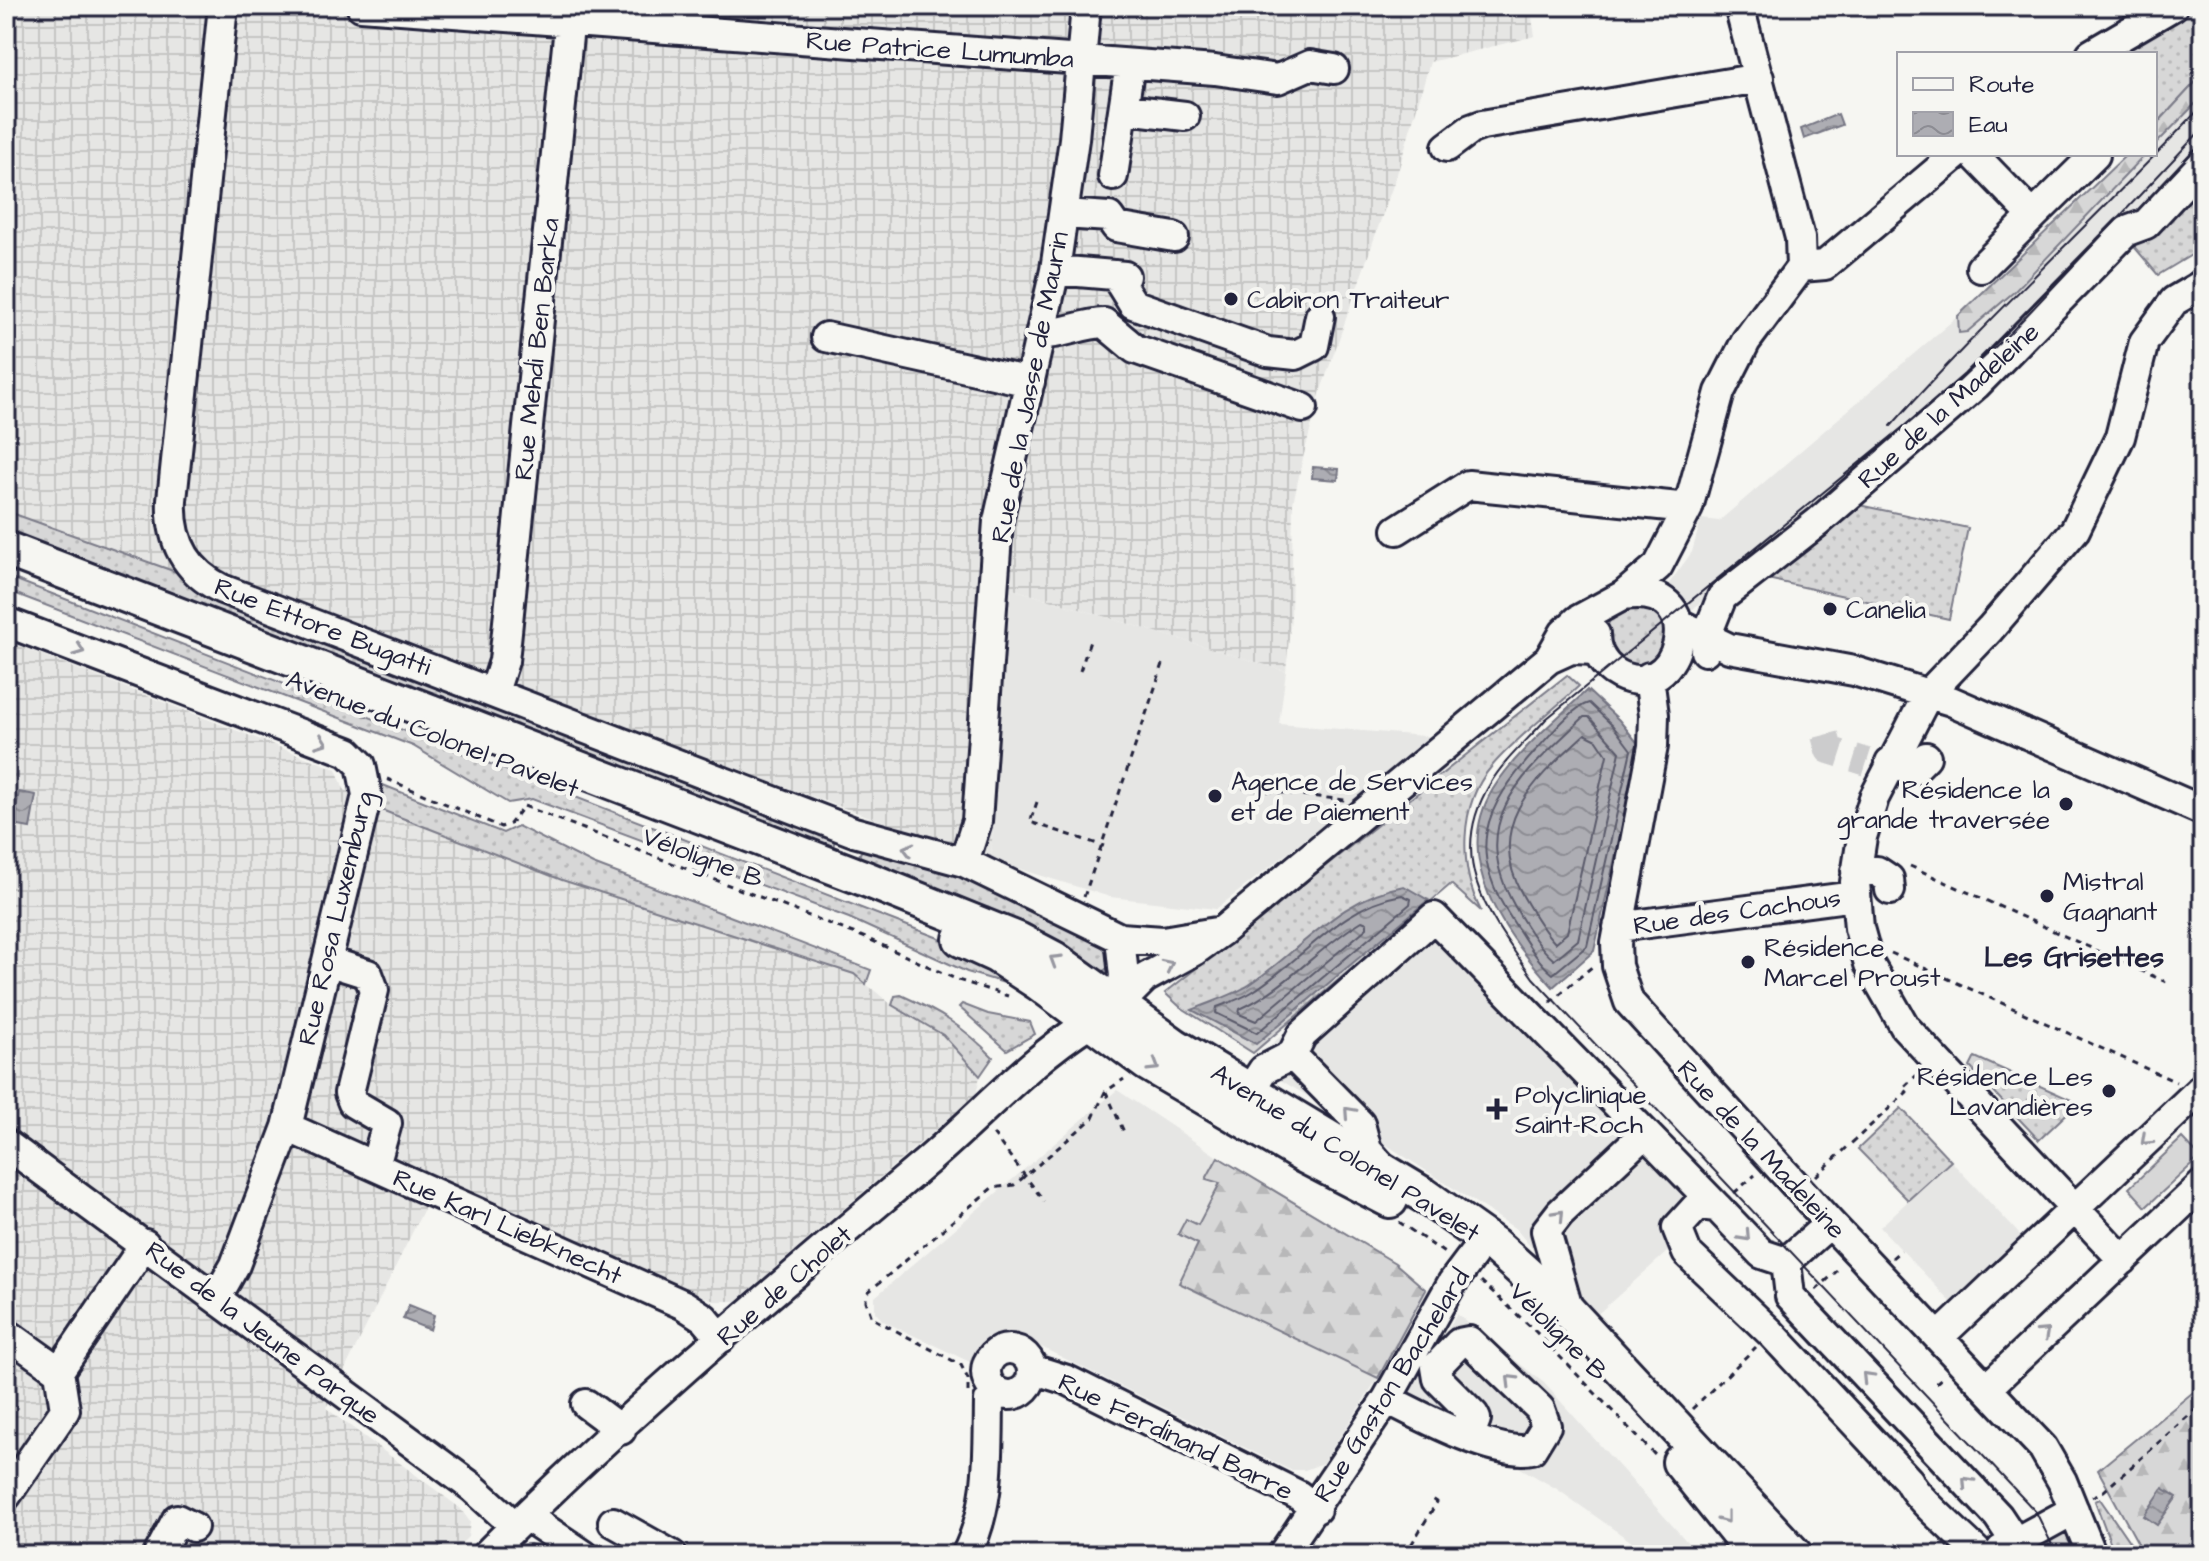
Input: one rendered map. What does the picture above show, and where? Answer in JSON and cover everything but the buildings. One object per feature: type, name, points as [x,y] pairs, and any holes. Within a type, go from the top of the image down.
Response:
[{"type":"main road","name":"Avenue du Colonel Pavelet","points":[[6,549],[836,867],[1018,940],[1054,959],[1175,1046],[1390,1175],[1493,1244],[1569,1312],[1795,1555]]},
{"type":"main road","name":"Avenue du Colonel Pavelet","points":[[6,567],[862,898],[996,955],[1147,1063],[1305,1156],[1410,1212],[1468,1261],[1516,1291],[1652,1431],[1755,1555]]},
{"type":"main road","name":"Avenue du Colonel Pavelet","points":[[836,867],[862,898]]},
{"type":"main road","points":[[1089,1023],[1118,1005]]},
{"type":"street","name":"Rue Ettore Bugatti","points":[[223,6],[172,500],[175,536],[187,562],[209,583],[854,832],[964,862],[1120,938]]},
{"type":"street","name":"Rue Patrice Lumumba","points":[[361,6],[570,14],[1215,70],[1278,79],[1310,65],[1334,69]]},
{"type":"street","name":"Rue de la Jasse de Maurin","points":[[964,862],[977,821],[998,521],[1055,270],[1064,214],[1086,6]]},
{"type":"street","points":[[1549,659],[1564,633],[1578,620],[1616,600],[1658,566],[1688,508],[1720,392],[1746,341],[1801,267],[1800,238],[1739,6]]},
{"type":"street","points":[[2094,52],[2173,6]]},
{"type":"street","name":"Rue Mehdi Ben Barka","points":[[494,692],[505,647],[570,14]]},
{"type":"street","points":[[1113,176],[1126,109],[1130,64]]},
{"type":"street","points":[[1447,147],[1471,129],[1482,125],[1759,78]]},
{"type":"street","points":[[1126,109],[1185,116]]},
{"type":"street","points":[[1801,267],[1825,265],[1955,156]]},
{"type":"street","points":[[1975,156],[2033,216]]},
{"type":"street","points":[[1981,268],[2094,156]]},
{"type":"street","name":"Rue de la Madeleine","points":[[1713,645],[1722,597],[1818,522],[1976,385],[2127,231],[2146,224],[2203,163]]},
{"type":"street","points":[[1064,214],[1109,217],[1116,227],[1174,237]]},
{"type":"street","points":[[1055,270],[1120,276],[1133,304],[1268,352],[1296,355],[1314,346],[1320,316]]},
{"type":"street","points":[[2113,1272],[2074,1208],[2031,1160],[1923,1056],[1888,1002],[1863,948],[1856,883],[1865,826],[1881,764],[1928,694],[1990,629],[2075,530],[2120,437],[2144,342],[2160,315],[2174,301],[2203,284]]},
{"type":"street","points":[[1042,334],[1059,334],[1079,324],[1104,323],[1135,349],[1303,408]]},
{"type":"street","points":[[826,337],[1030,382]]},
{"type":"street","points":[[1397,530],[1468,485],[1688,508]]},
{"type":"street","points":[[1658,566],[1661,600]]},
{"type":"street","points":[[1678,623],[1679,644],[1675,656],[1667,667],[1649,677],[1618,674],[1608,667],[1597,650],[1596,625],[1616,600],[1649,595],[1661,600],[1678,623],[1713,645],[1854,671],[1928,694],[2197,816]]},
{"type":"street","name":"Rue Rosa Luxemburg","points":[[6,622],[357,758],[367,795],[287,1127],[235,1265],[217,1297]]},
{"type":"street","points":[[1675,656],[1713,645]]},
{"type":"street","points":[[1118,1005],[1145,978],[1194,951],[1222,931],[1549,659],[1571,649],[1597,650]]},
{"type":"street","name":"Rue de la Madeleine","points":[[1649,677],[1654,715],[1653,746],[1618,927],[1617,966],[1622,985],[1638,1015],[1830,1223],[1988,1387],[2052,1461],[2083,1503],[2092,1555]]},
{"type":"street","points":[[1881,764],[1913,770],[1926,757]]},
{"type":"street","points":[[836,867],[854,832]]},
{"type":"street","points":[[1856,883],[1883,874],[1889,879],[1890,890]]},
{"type":"street","name":"Rue des Cachous","points":[[1618,927],[1856,883]]},
{"type":"street","points":[[1250,1090],[1263,1070],[1292,1055],[1302,1035],[1434,917],[1762,1254],[1786,1262]]},
{"type":"street","points":[[1118,1005],[1124,976],[1120,938],[1163,941],[1222,931]]},
{"type":"street","points":[[330,951],[368,974],[374,990],[349,1093],[353,1103],[387,1123],[375,1166]]},
{"type":"street","name":"Rue de Cholet","points":[[486,1555],[721,1338],[945,1147],[1050,1047],[1089,1023]]},
{"type":"street","points":[[1292,1055],[1360,1124],[1367,1150],[1390,1175]]},
{"type":"street","points":[[1940,1336],[2074,1208],[2192,1086]]},
{"type":"street","name":"Rue Karl Liebknecht","points":[[287,1127],[684,1305],[704,1318],[721,1338]]},
{"type":"street","points":[[1569,1312],[1546,1231],[1552,1221],[1645,1133]]},
{"type":"street","name":"Rue de la Jeune Parque","points":[[6,1144],[472,1487],[520,1521],[584,1555]]},
{"type":"street","points":[[1988,1387],[2203,1184]]},
{"type":"street","points":[[1717,1207],[1698,1205],[1685,1215],[1677,1228],[1687,1253],[1714,1275],[1923,1498],[1982,1555],[2021,1548],[2083,1503]]},
{"type":"street","points":[[1786,1262],[1830,1223]]},
{"type":"street","points":[[6,1496],[65,1410],[59,1371],[145,1244]]},
{"type":"street","name":"Rue Gaston Bachelard","points":[[1282,1555],[1316,1509],[1387,1399],[1468,1261]]},
{"type":"street","points":[[1786,1262],[1787,1287],[1798,1307],[1912,1422],[2021,1548]]},
{"type":"street","points":[[7,1337],[59,1371]]},
{"type":"street","points":[[1387,1399],[1470,1435],[1519,1452],[1539,1443],[1546,1426],[1540,1409],[1475,1345],[1463,1341],[1438,1363],[1436,1373],[1474,1415],[1476,1419],[1470,1435]]},
{"type":"street","name":"Rue Ferdinand Barre","points":[[966,1555],[981,1522],[987,1488],[989,1401],[996,1391],[989,1381],[987,1370],[991,1359],[1000,1352],[1020,1352],[1032,1369],[1067,1380],[1298,1495],[1316,1509]]},
{"type":"street","points":[[586,1404],[621,1430]]},
{"type":"street","points":[[158,1555],[177,1519],[193,1527]]},
{"type":"street","points":[[613,1522],[672,1555]]},
{"type":"path","points":[[1080,671],[1090,641]]},
{"type":"path","points":[[1074,914],[1088,890],[1104,846],[1163,664]]},
{"type":"path","name":"Véloligne B","points":[[382,778],[501,827],[510,824],[524,806],[866,938],[958,980],[1020,999]]},
{"type":"path","points":[[1231,787],[1342,799],[1353,802],[1364,813]]},
{"type":"path","points":[[1037,802],[1030,822],[1104,846]]},
{"type":"path","points":[[1900,862],[2166,982]]},
{"type":"path","points":[[1863,948],[2192,1086]]},
{"type":"path","points":[[1806,1196],[1817,1185],[1813,1178],[1907,1092],[1903,1088],[1923,1056]]},
{"type":"path","points":[[968,1379],[961,1365],[878,1324],[869,1313],[867,1293],[992,1188],[1014,1185],[1025,1176],[1093,1118],[1105,1092],[1131,1074]]},
{"type":"path","points":[[1105,1092],[1124,1132]]},
{"type":"path","points":[[978,1114],[1044,1201]]},
{"type":"path","points":[[1717,1207],[1762,1169]]},
{"type":"path","name":"Véloligne B","points":[[1395,1220],[1468,1261],[1656,1456]]},
{"type":"path","points":[[2083,1503],[2104,1491],[2203,1403]]},
{"type":"path","points":[[1405,1555],[1437,1502],[1431,1498]]},
{"type":"shaded area","points":[[6,6],[1530,6],[1535,36],[1430,62],[1399,168],[1321,390],[1303,458],[1293,503],[1291,616],[1286,671],[1006,587],[991,860],[6,511]]},
{"type":"shaded area","points":[[2203,74],[2203,138],[2034,318],[1687,614],[1668,585],[1692,552],[1701,519],[1719,521],[1965,310],[2125,156],[2157,156],[2157,124]]},
{"type":"shaded area","points":[[1006,587],[1286,671],[1279,724],[1436,737],[1216,909],[1110,897],[991,860]]},
{"type":"shaded area","points":[[6,641],[336,769],[344,789],[379,809],[562,880],[854,974],[892,1005],[943,1035],[980,1076],[976,1095],[736,1301],[714,1301],[439,1178],[326,1408],[460,1508],[470,1522],[468,1537],[450,1555],[6,1555]]},
{"type":"shaded area","name":"Polyclinique Saint-Roch","points":[[1441,902],[1701,1167],[1711,1186],[1663,1231],[1676,1244],[1591,1320],[1516,1229],[1382,1142],[1345,1104],[1335,1112],[1263,1070],[1254,1059]]},
{"type":"shaded area","points":[[1117,1090],[1218,1157],[1207,1178],[1220,1183],[1198,1225],[1179,1234],[1199,1244],[1179,1283],[1378,1378],[1323,1463],[1305,1470],[1290,1470],[1019,1336],[1001,1335],[986,1342],[978,1349],[972,1363],[883,1321],[875,1312],[875,1297]]},
{"type":"shaded area","points":[[1951,1161],[2021,1236],[1951,1302],[1880,1227]]},
{"type":"shaded area","points":[[1457,1314],[1544,1383],[1699,1555],[1650,1555],[1557,1489],[1501,1457],[1394,1419]]},
{"type":"green space","points":[[2187,6],[2203,6],[2203,74],[2157,124],[2157,52],[2106,52]]},
{"type":"green space","points":[[2203,74],[2203,96],[2157,143],[2157,124]]},
{"type":"green space","points":[[2125,156],[2144,156],[2015,291],[1967,332],[1959,333],[1958,316]]},
{"type":"green space","points":[[2203,172],[2203,248],[2158,275],[2131,243]]},
{"type":"green space","points":[[1854,504],[1968,528],[1949,619],[1767,579]]},
{"type":"green space","points":[[6,511],[176,572],[197,587],[836,836],[833,847],[827,849],[6,537]]},
{"type":"green space","points":[[6,576],[936,937],[1006,977],[1008,984],[967,972],[849,918],[532,799],[508,803],[413,746],[6,590]]},
{"type":"green space","points":[[1652,606],[1672,632],[1652,667],[1618,663],[1605,632],[1608,624],[1622,611]]},
{"type":"green space","points":[[1567,675],[1579,686],[1502,755],[1481,782],[1473,799],[1468,818],[1466,857],[1481,911],[1451,884],[1253,1053],[1179,1006],[1165,993]]},
{"type":"green space","points":[[383,785],[503,833],[518,826],[593,864],[871,970],[866,984],[854,974],[562,880],[379,809]]},
{"type":"green space","points":[[865,843],[939,864],[1097,940],[1110,956],[1111,965],[1101,973],[857,860]]},
{"type":"green space","points":[[901,995],[950,1021],[993,1057],[980,1076],[943,1035],[892,1005],[895,996]]},
{"type":"green space","points":[[962,1004],[988,1014],[1030,1022],[1035,1034],[1007,1050],[959,1007]]},
{"type":"green space","points":[[1975,1057],[2078,1103],[2039,1140],[1970,1067]]},
{"type":"green space","points":[[1901,1108],[1951,1161],[1908,1200],[1858,1149]]},
{"type":"green space","points":[[2182,1138],[2200,1157],[2146,1207],[2129,1188]]},
{"type":"green space","points":[[1218,1157],[1395,1263],[1426,1290],[1378,1378],[1179,1283],[1198,1244],[1178,1234],[1186,1219],[1198,1225],[1220,1183],[1206,1179]]},
{"type":"green space","points":[[2203,1384],[2203,1555],[2154,1555],[2139,1545],[2098,1470]]},
{"type":"green space","points":[[2100,1499],[2135,1550],[2144,1555],[2115,1555],[2095,1501]]},
{"type":"green space","points":[[2068,1527],[2083,1555],[2053,1555],[2046,1537]]},
{"type":"green space","points":[[530,1544],[551,1553],[507,1555],[515,1547]]},
{"type":"water","points":[[1838,114],[1842,125],[1804,139],[1801,129]]},
{"type":"water","points":[[1313,467],[1339,469],[1338,480],[1312,478]]},
{"type":"water","points":[[1587,690],[1619,720],[1640,746],[1594,951],[1553,987],[1517,944],[1502,920],[1480,869],[1477,843],[1481,816],[1503,775],[1537,737]]},
{"type":"water","points":[[19,792],[36,795],[30,828],[13,825]]},
{"type":"water","points":[[1404,886],[1428,900],[1256,1044],[1192,1010],[1249,985],[1322,926],[1360,901]]},
{"type":"water","points":[[409,1305],[434,1315],[430,1330],[403,1319]]},
{"type":"water","points":[[2163,1488],[2177,1497],[2157,1525],[2144,1516]]},
{"type":"tunnel","points":[[1825,735],[1829,750],[1867,762]]},
{"type":"tram line","points":[[2157,153],[2203,105]]},
{"type":"tram line","points":[[2057,1555],[2036,1512],[1533,978],[1488,910],[1472,863],[1471,838],[1477,812],[1490,784],[1509,758],[1546,719],[1957,383],[2010,333],[2203,128]]},
{"type":"tram line","points":[[1891,426],[1967,344],[2154,156]]},
{"type":"place","name":"Cabiron Traiteur","points":[[1231,299]]},
{"type":"place","name":"Canelia","points":[[1830,609]]},
{"type":"place","name":"Agence de Services et de Paiement","points":[[1215,796]]},
{"type":"place","name":"Résidence la grande traversée","points":[[2066,804]]},
{"type":"place","name":"Mistral Gagnant","points":[[2047,896]]},
{"type":"place","name":"Résidence Marcel Proust","points":[[1748,962]]},
{"type":"place","name":"Résidence Les Lavandières","points":[[2109,1091]]},
{"type":"place","name":"Polyclinique Saint-Roch","points":[[1497,1109]]},
{"type":"district","name":"Les Grisettes","points":[[2074,956]]}]
